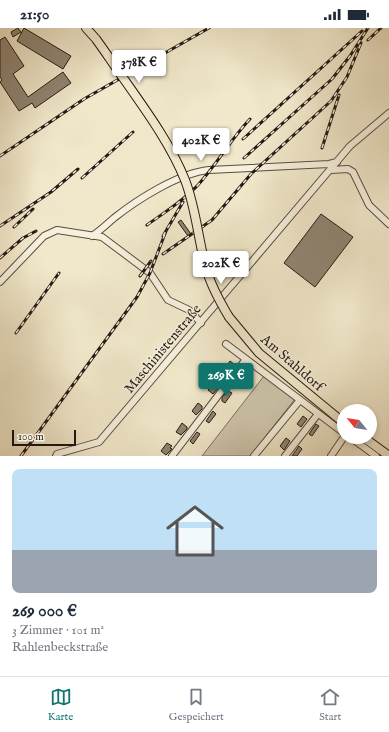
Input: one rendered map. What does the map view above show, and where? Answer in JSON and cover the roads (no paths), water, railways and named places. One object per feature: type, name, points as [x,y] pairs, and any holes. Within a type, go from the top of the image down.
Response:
[{"type":"main road","name":"Am Stahldorf","points":[[86,28],[108,56],[156,129],[181,171],[193,208],[206,270],[218,299],[229,317],[259,353],[337,416]]},
{"type":"main road","points":[[373,444],[389,456]]},
{"type":"street","name":"Maschinistenstraße","points":[[56,456],[57,454],[99,442],[350,146],[389,113]]},
{"type":"street","points":[[92,236],[114,218],[170,182],[191,173],[209,170],[329,164],[337,162]]},
{"type":"street","points":[[331,170],[348,169],[353,172],[369,205],[388,223]]},
{"type":"street","points":[[0,282],[44,236],[57,230],[105,238],[146,269],[168,300],[189,310],[201,323]]},
{"type":"street","points":[[226,344],[337,428]]},
{"type":"street","points":[[172,456],[246,359]]},
{"type":"street","points":[[254,456],[300,400]]},
{"type":"street","points":[[285,456],[318,414]]},
{"type":"street","points":[[331,456],[339,444]]},
{"type":"street","points":[[360,444],[376,456]]},
{"type":"railway","points":[[0,156],[84,99],[209,28]]},
{"type":"railway","points":[[244,158],[332,79],[350,56],[368,28]]},
{"type":"railway","points":[[368,40],[381,28]]},
{"type":"railway","points":[[243,139],[362,31]]},
{"type":"railway","points":[[163,254],[212,220],[251,174],[331,101],[347,77],[361,43]]},
{"type":"railway","points":[[322,148],[339,95]]},
{"type":"railway","points":[[147,225],[180,201],[198,185],[250,119]]},
{"type":"railway","points":[[82,178],[133,132]]},
{"type":"railway","points":[[0,226],[51,192],[78,169]]},
{"type":"railway","points":[[163,236],[183,202]]},
{"type":"railway","points":[[14,227],[33,209]]},
{"type":"railway","points":[[0,258],[23,238],[36,231]]},
{"type":"railway","points":[[21,456],[137,297],[150,273],[166,231]]},
{"type":"railway","points":[[140,276],[151,261]]},
{"type":"railway","points":[[16,333],[59,273]]}]
